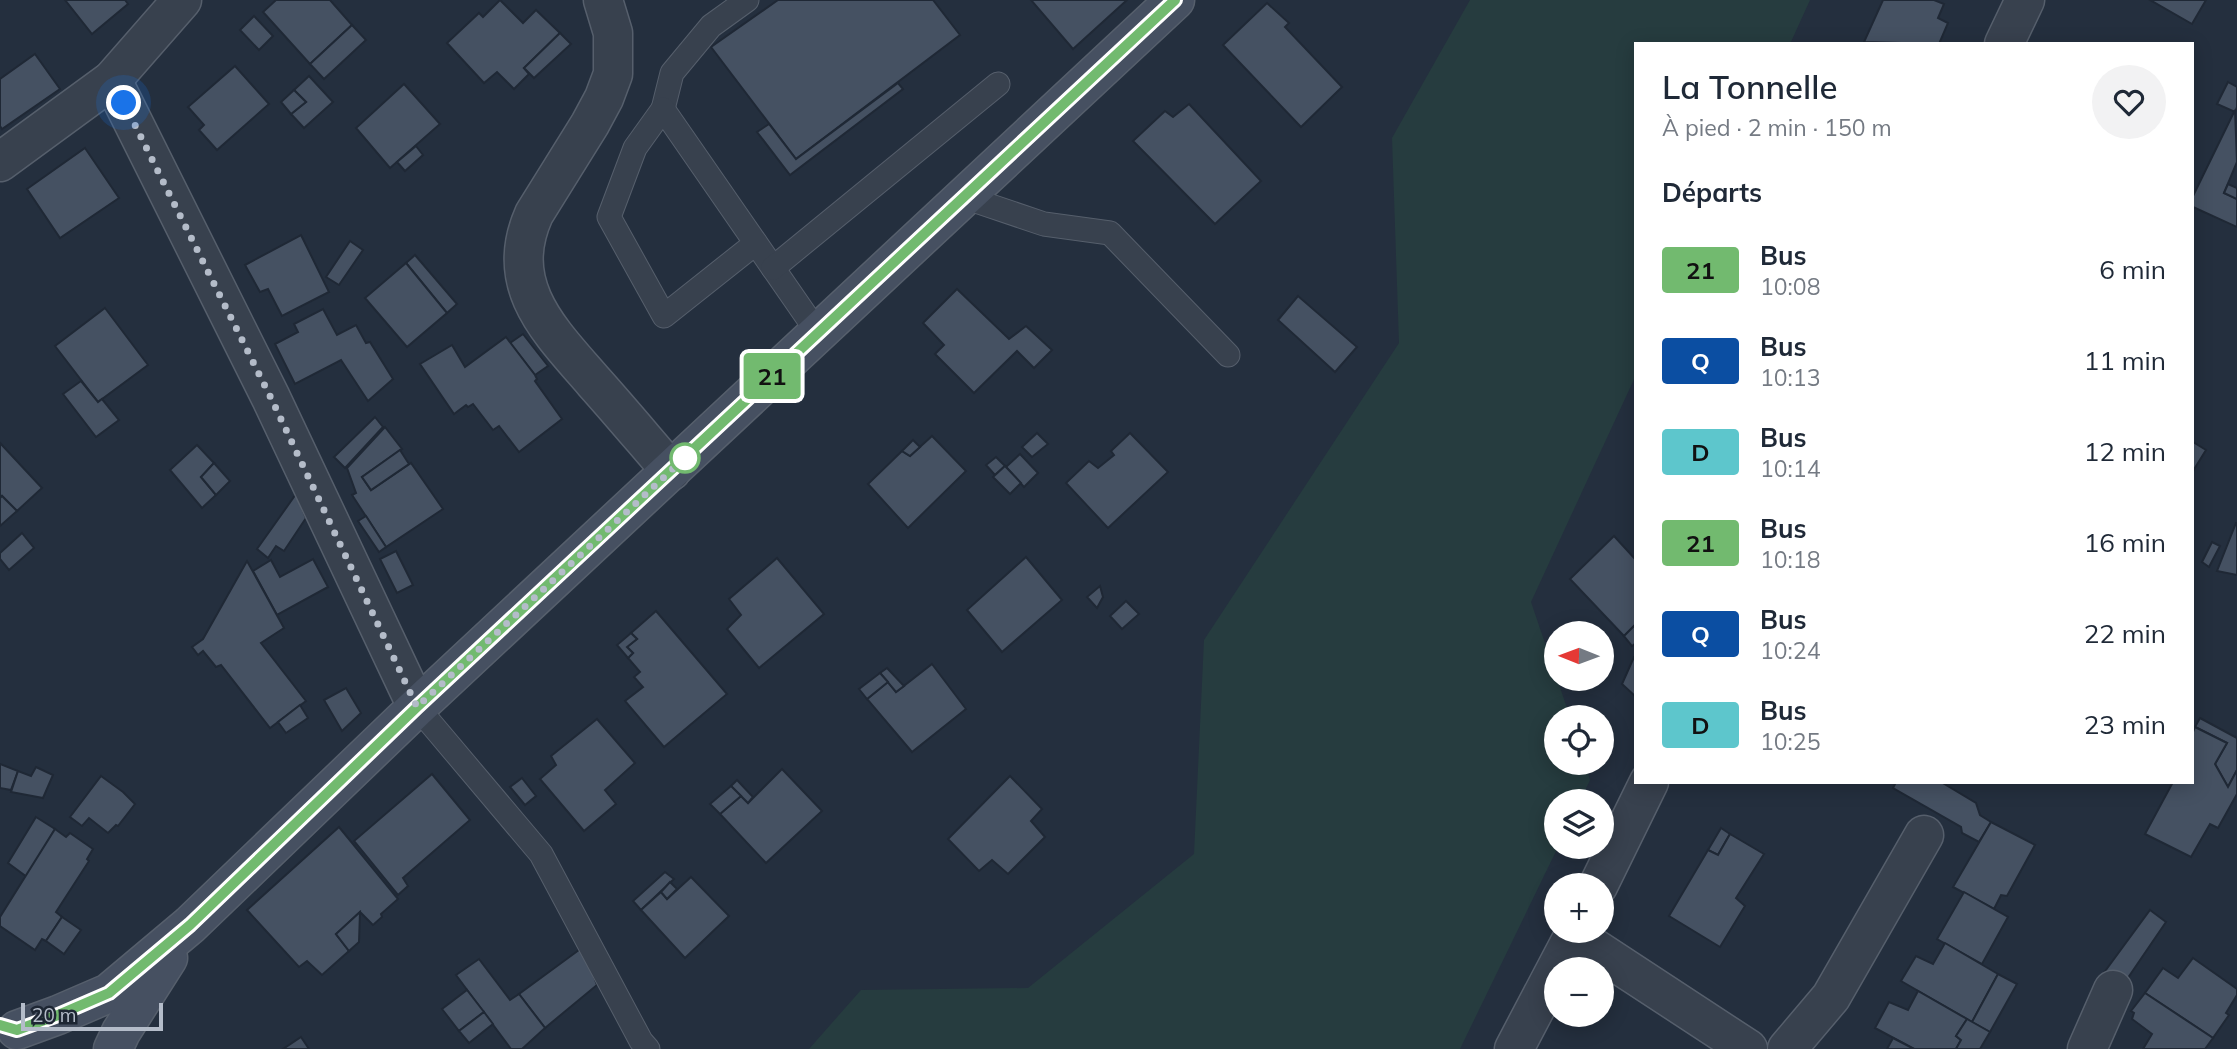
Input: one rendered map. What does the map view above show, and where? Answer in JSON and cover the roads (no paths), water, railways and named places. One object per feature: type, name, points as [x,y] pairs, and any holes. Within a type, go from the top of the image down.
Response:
[{"type":"main road","points":[[9,1027],[58,1015],[109,993],[190,925],[417,707],[1175,0]]},
{"type":"main road","points":[[113,1049],[121,1032],[190,925]]},
{"type":"main road","points":[[9,1027],[50,1049]]},
{"type":"street","points":[[0,162],[112,80],[182,0]]},
{"type":"street","points":[[603,0],[613,33],[613,74],[590,124],[527,229],[523,248],[523,271],[533,303],[549,330],[671,471]]},
{"type":"street","points":[[2005,42],[2025,0]]},
{"type":"street","points":[[112,80],[271,398],[417,707]]},
{"type":"street","points":[[1604,873],[1647,784]]},
{"type":"street","points":[[1787,1049],[1832,997],[1924,835]]},
{"type":"street","points":[[1514,1049],[1570,943]]},
{"type":"street","points":[[1590,943],[1748,1049]]},
{"type":"street","points":[[2087,1049],[2113,990]]},
{"type":"lane","points":[[747,0],[711,26],[672,73],[663,109],[635,148],[609,217],[664,316],[756,243]]},
{"type":"lane","points":[[774,268],[998,84]]},
{"type":"lane","points":[[663,109],[818,333]]},
{"type":"lane","points":[[964,197],[1044,224],[1110,233],[1228,355]]},
{"type":"lane","points":[[417,707],[541,853],[641,1041],[648,1049]]}]
